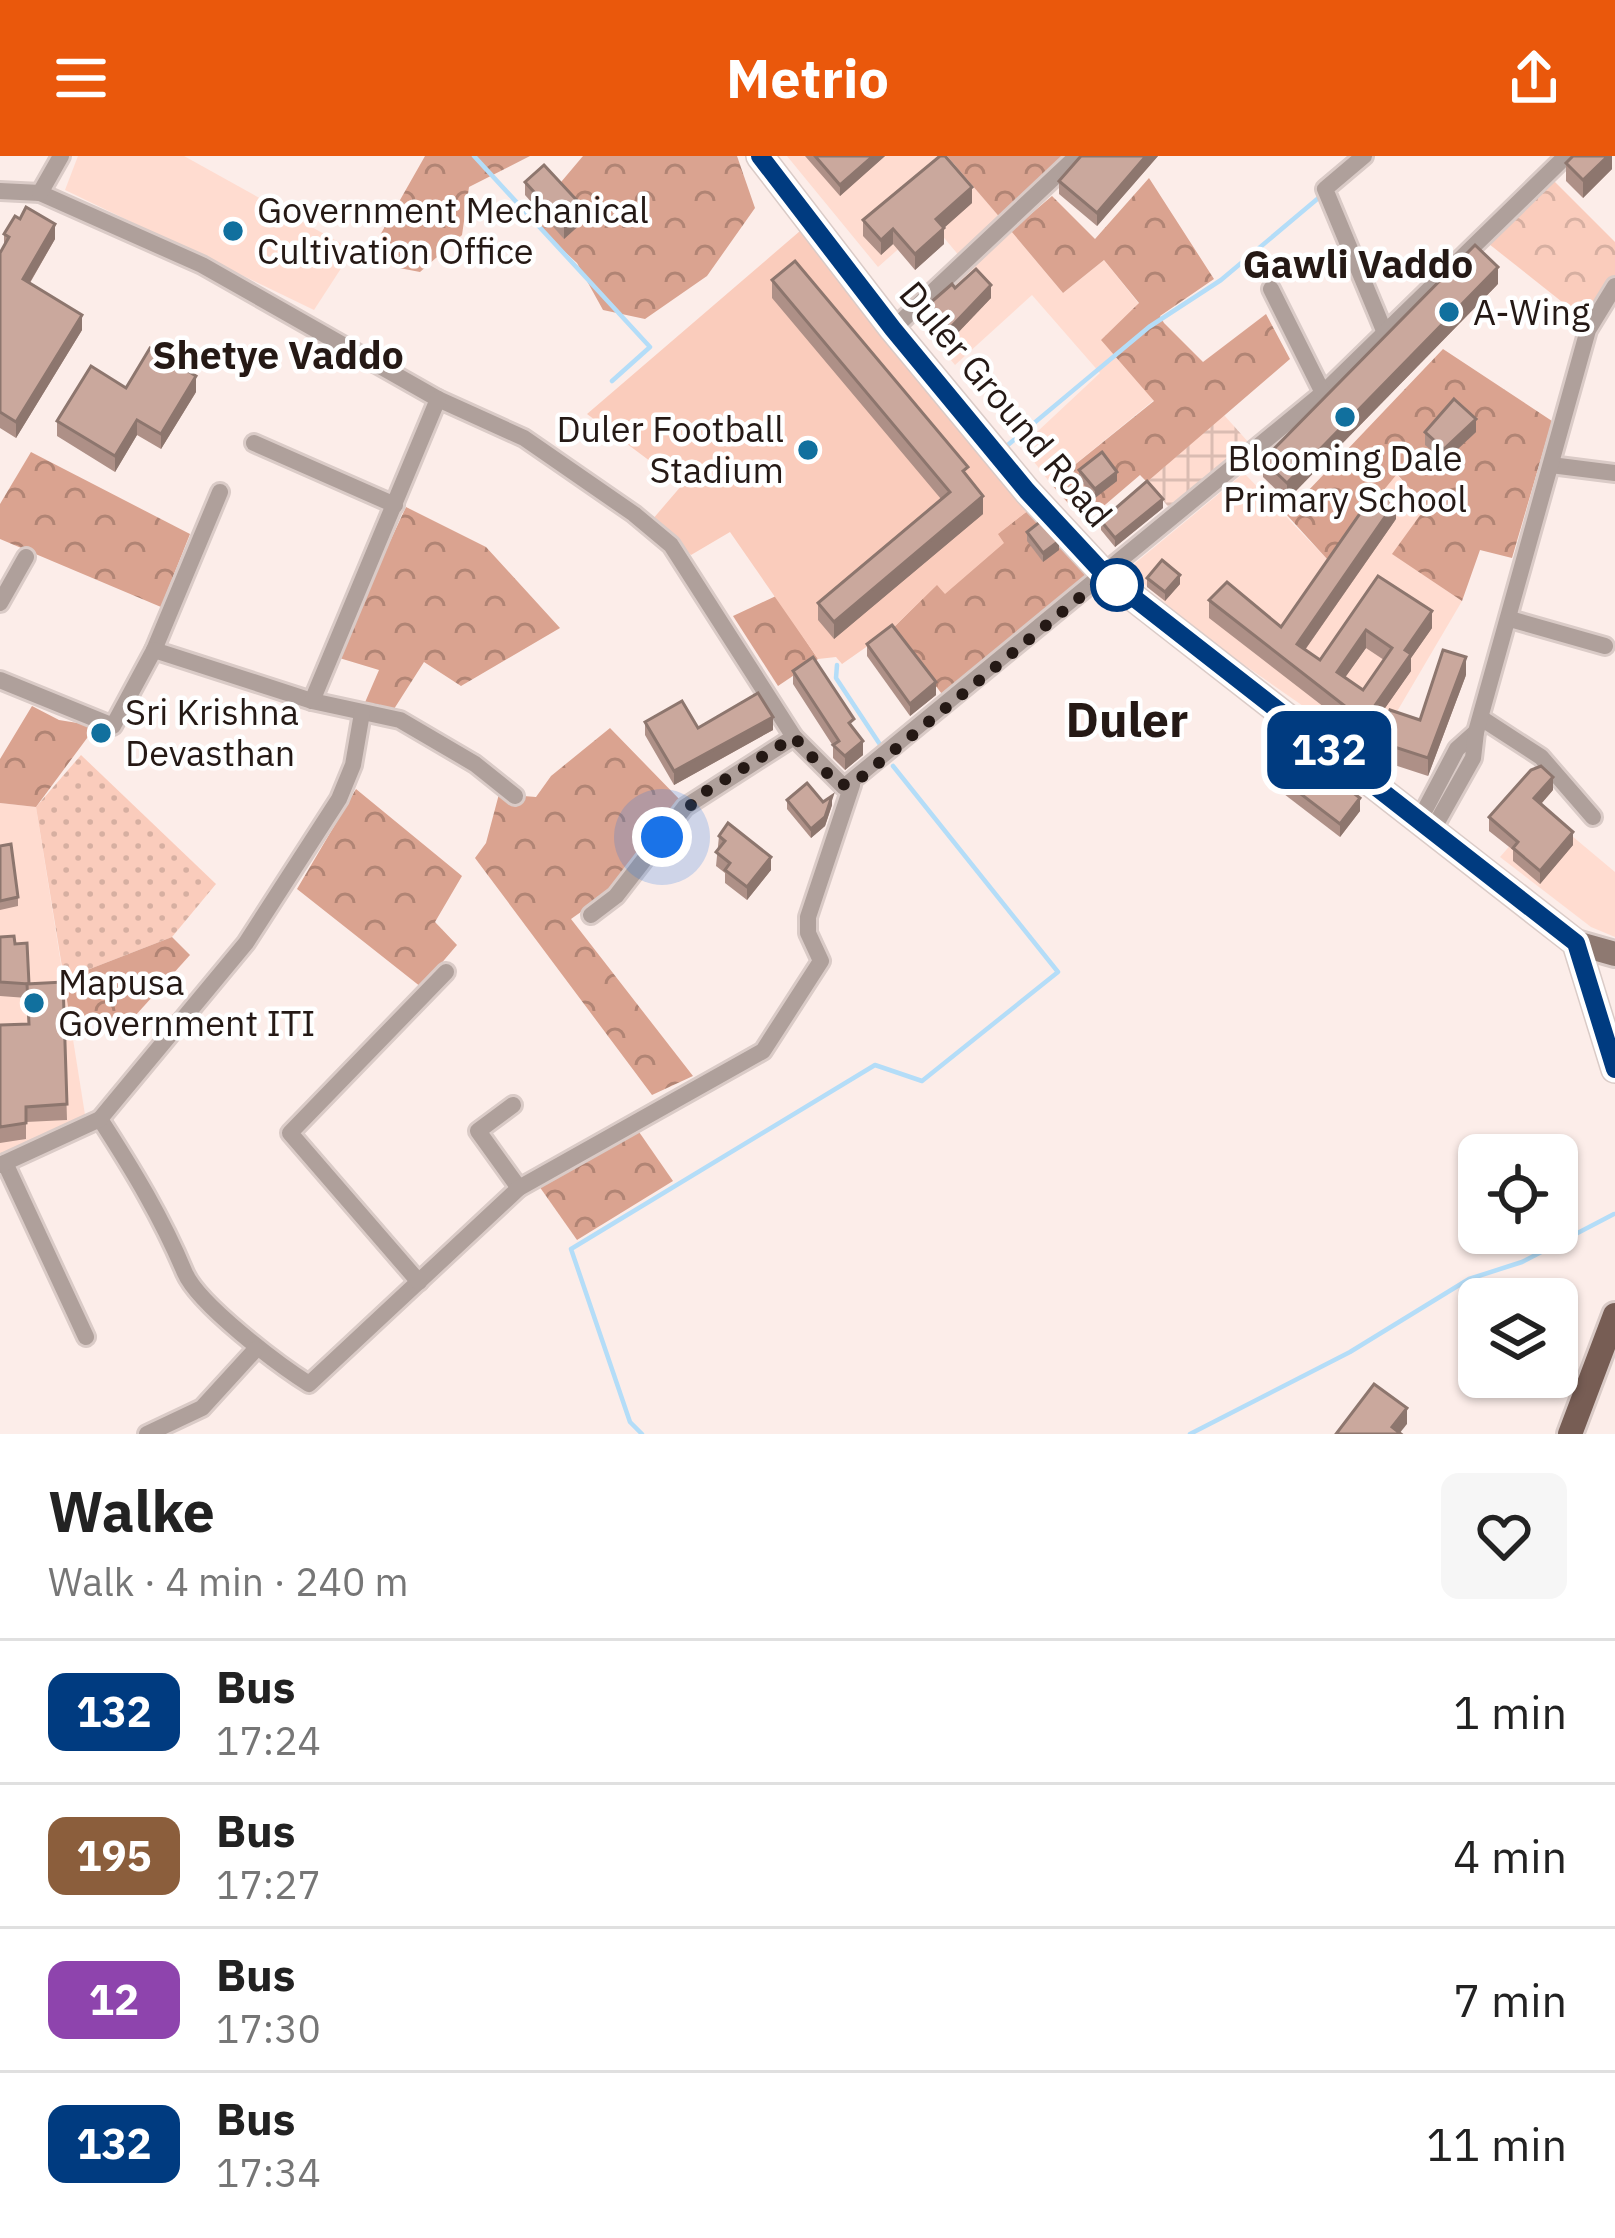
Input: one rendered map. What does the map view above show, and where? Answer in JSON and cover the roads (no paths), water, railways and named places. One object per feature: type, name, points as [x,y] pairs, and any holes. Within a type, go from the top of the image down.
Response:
[{"type":"main road","name":"Duler Ground Road","points":[[760,156],[893,329],[1027,491],[1106,576],[1576,943]]},
{"type":"main road","points":[[1576,943],[1615,954]]},
{"type":"main road","points":[[1576,943],[1615,1069]]},
{"type":"main road","points":[[1570,1434],[1615,1315]]},
{"type":"street","points":[[40,193],[61,156]]},
{"type":"street","points":[[893,329],[1077,156]]},
{"type":"street","points":[[1364,156],[1325,190],[1384,333]]},
{"type":"street","points":[[100,1119],[162,1216],[185,1274],[256,1349],[309,1384],[519,1188],[764,1051],[821,961],[808,933],[808,917],[852,785],[1323,393],[1566,156]]},
{"type":"street","points":[[0,191],[40,193],[202,265],[438,399],[524,438],[671,545],[794,737],[837,784],[852,785]]},
{"type":"street","points":[[1425,826],[1456,749],[1479,725],[1588,330],[1615,286]]},
{"type":"street","points":[[1271,289],[1323,393]]},
{"type":"street","points":[[312,700],[438,399]]},
{"type":"street","points":[[254,443],[395,505]]},
{"type":"street","points":[[1551,464],[1615,472]]},
{"type":"street","points":[[0,680],[113,726],[154,650],[220,492]]},
{"type":"street","points":[[0,603],[26,557]]},
{"type":"street","points":[[1510,619],[1605,646]]},
{"type":"street","points":[[154,650],[312,700],[400,720],[475,764],[515,796]]},
{"type":"street","points":[[86,1337],[3,1164],[100,1119],[245,944],[328,817],[353,765],[362,713]]},
{"type":"street","points":[[1479,725],[1541,757],[1594,817]]},
{"type":"street","points":[[591,915],[616,896],[685,808],[794,737]]},
{"type":"street","points":[[418,1282],[290,1133],[446,972]]},
{"type":"street","points":[[513,1105],[478,1131],[519,1188]]},
{"type":"street","points":[[147,1434],[202,1408],[256,1349]]},
{"type":"waterway","points":[[474,156],[650,347],[612,381]]},
{"type":"waterway","points":[[1003,449],[1149,327],[1221,280],[1322,195]]},
{"type":"waterway","points":[[837,665],[836,678],[881,746]]},
{"type":"waterway","points":[[642,1434],[630,1422],[571,1249],[875,1065],[922,1081],[1058,972],[893,766]]},
{"type":"waterway","points":[[1190,1434],[1350,1352],[1469,1279],[1522,1262],[1614,1214]]},
{"type":"place","name":"Government Mechanical Cultivation Office","points":[[233,231]]},
{"type":"place","name":"A-Wing","points":[[1449,312]]},
{"type":"place","name":"Blooming Dale Primary School","points":[[1345,417]]},
{"type":"place","name":"Duler Football Stadium","points":[[808,450]]},
{"type":"place","name":"Sri Krishna Devasthan","points":[[101,733]]},
{"type":"place","name":"Mapusa Government ITI","points":[[34,1003]]},
{"type":"district","name":"Gawli Vaddo","points":[[1358,264]]},
{"type":"district","name":"Shetye Vaddo","points":[[278,355]]},
{"type":"district","name":"Duler","points":[[1127,720]]}]
